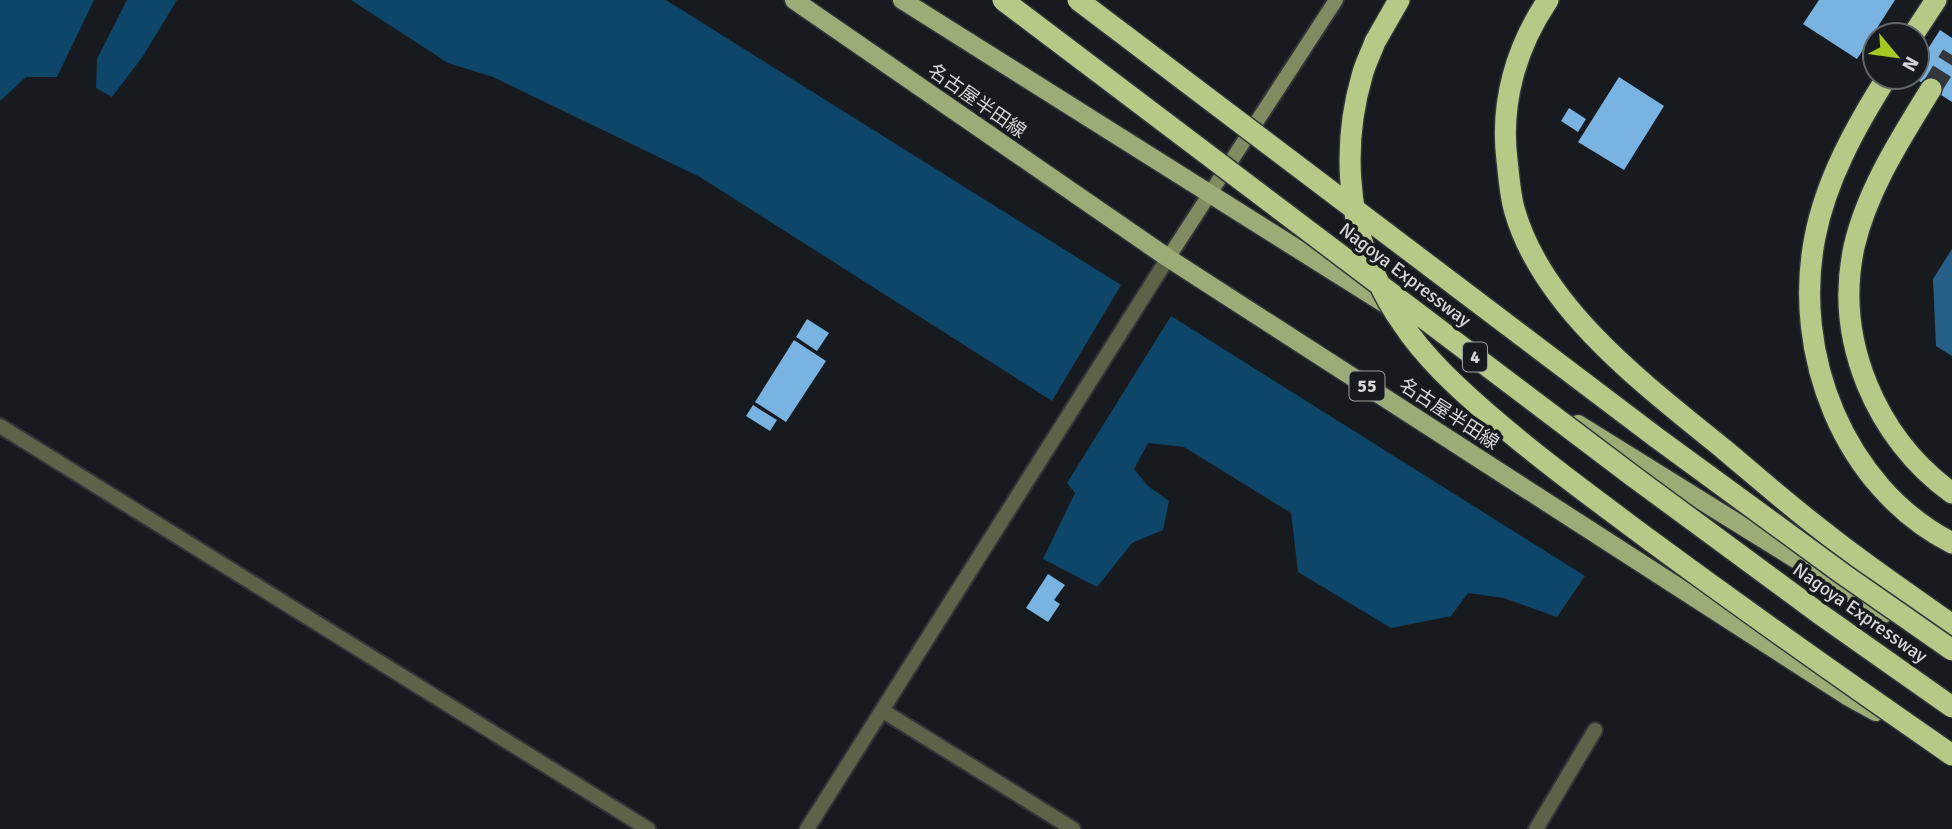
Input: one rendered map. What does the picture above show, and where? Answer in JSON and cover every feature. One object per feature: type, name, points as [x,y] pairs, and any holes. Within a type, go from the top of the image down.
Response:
[{"type":"highway","name":"Nagoya Expressway","points":[[1003,0],[1634,477],[1952,707]]},
{"type":"highway","name":"Nagoya Expressway","points":[[1077,0],[1657,438],[1952,650]]},
{"type":"highway","points":[[1399,0],[1375,42],[1362,75],[1351,138],[1350,174],[1355,212],[1364,247],[1376,277],[1401,323],[1464,393],[1555,470],[1952,755]]},
{"type":"highway","points":[[1548,0],[1522,46],[1511,78],[1505,145],[1515,212],[1528,245],[1546,277],[1596,340],[1682,415],[1824,533],[1952,625]]},
{"type":"highway","points":[[1922,21],[1936,0]]},
{"type":"highway","points":[[1879,91],[1838,166],[1824,201],[1811,269],[1812,339],[1831,407],[1847,439],[1868,471],[1889,496],[1915,519],[1952,542]]},
{"type":"highway","points":[[1930,91],[1894,151],[1864,217],[1854,247],[1849,309],[1853,340],[1862,371],[1885,420],[1910,456],[1952,492]]},
{"type":"main road","name":"名古屋半田線","points":[[794,0],[1168,258],[1847,696],[1952,755]]},
{"type":"main road","points":[[901,0],[1209,195],[1952,656]]},
{"type":"street","points":[[807,829],[1168,258],[1336,0]]},
{"type":"street","points":[[0,426],[648,829]]},
{"type":"street","points":[[883,710],[1073,829]]},
{"type":"street","points":[[1536,829],[1595,730]]},
{"type":"shaded area","points":[[0,0],[94,0],[57,77],[26,77],[0,101]]},
{"type":"shaded area","points":[[127,0],[177,0],[143,56],[112,97],[96,88],[97,59]]},
{"type":"shaded area","points":[[351,0],[666,0],[1121,285],[1052,401],[700,177],[493,77],[448,63]]},
{"type":"shaded area","points":[[1952,249],[1952,356],[1936,346],[1933,279]]},
{"type":"shaded area","points":[[1171,316],[1585,576],[1557,617],[1504,598],[1468,593],[1451,616],[1391,628],[1298,572],[1291,513],[1184,447],[1148,443],[1134,469],[1148,486],[1169,501],[1163,530],[1132,543],[1097,587],[1043,559],[1075,493],[1067,483]]},
{"type":"building","points":[[1819,0],[1895,0],[1881,21],[1861,21],[1861,53],[1857,59],[1803,24]]},
{"type":"building","points":[[1940,30],[1952,38],[1952,102],[1931,89],[1931,44]]},
{"type":"building","points":[[1619,77],[1664,106],[1624,170],[1578,142]]},
{"type":"building","points":[[1569,108],[1586,119],[1578,132],[1561,121]]},
{"type":"building","points":[[807,319],[829,333],[817,351],[796,337]]},
{"type":"building","points":[[794,340],[826,361],[786,422],[755,402]]},
{"type":"building","points":[[753,405],[777,420],[770,431],[746,416]]},
{"type":"building","points":[[1048,574],[1065,585],[1054,600],[1060,604],[1048,622],[1026,608]]},
{"type":"tunnel","points":[[1931,89],[1952,55]]}]
